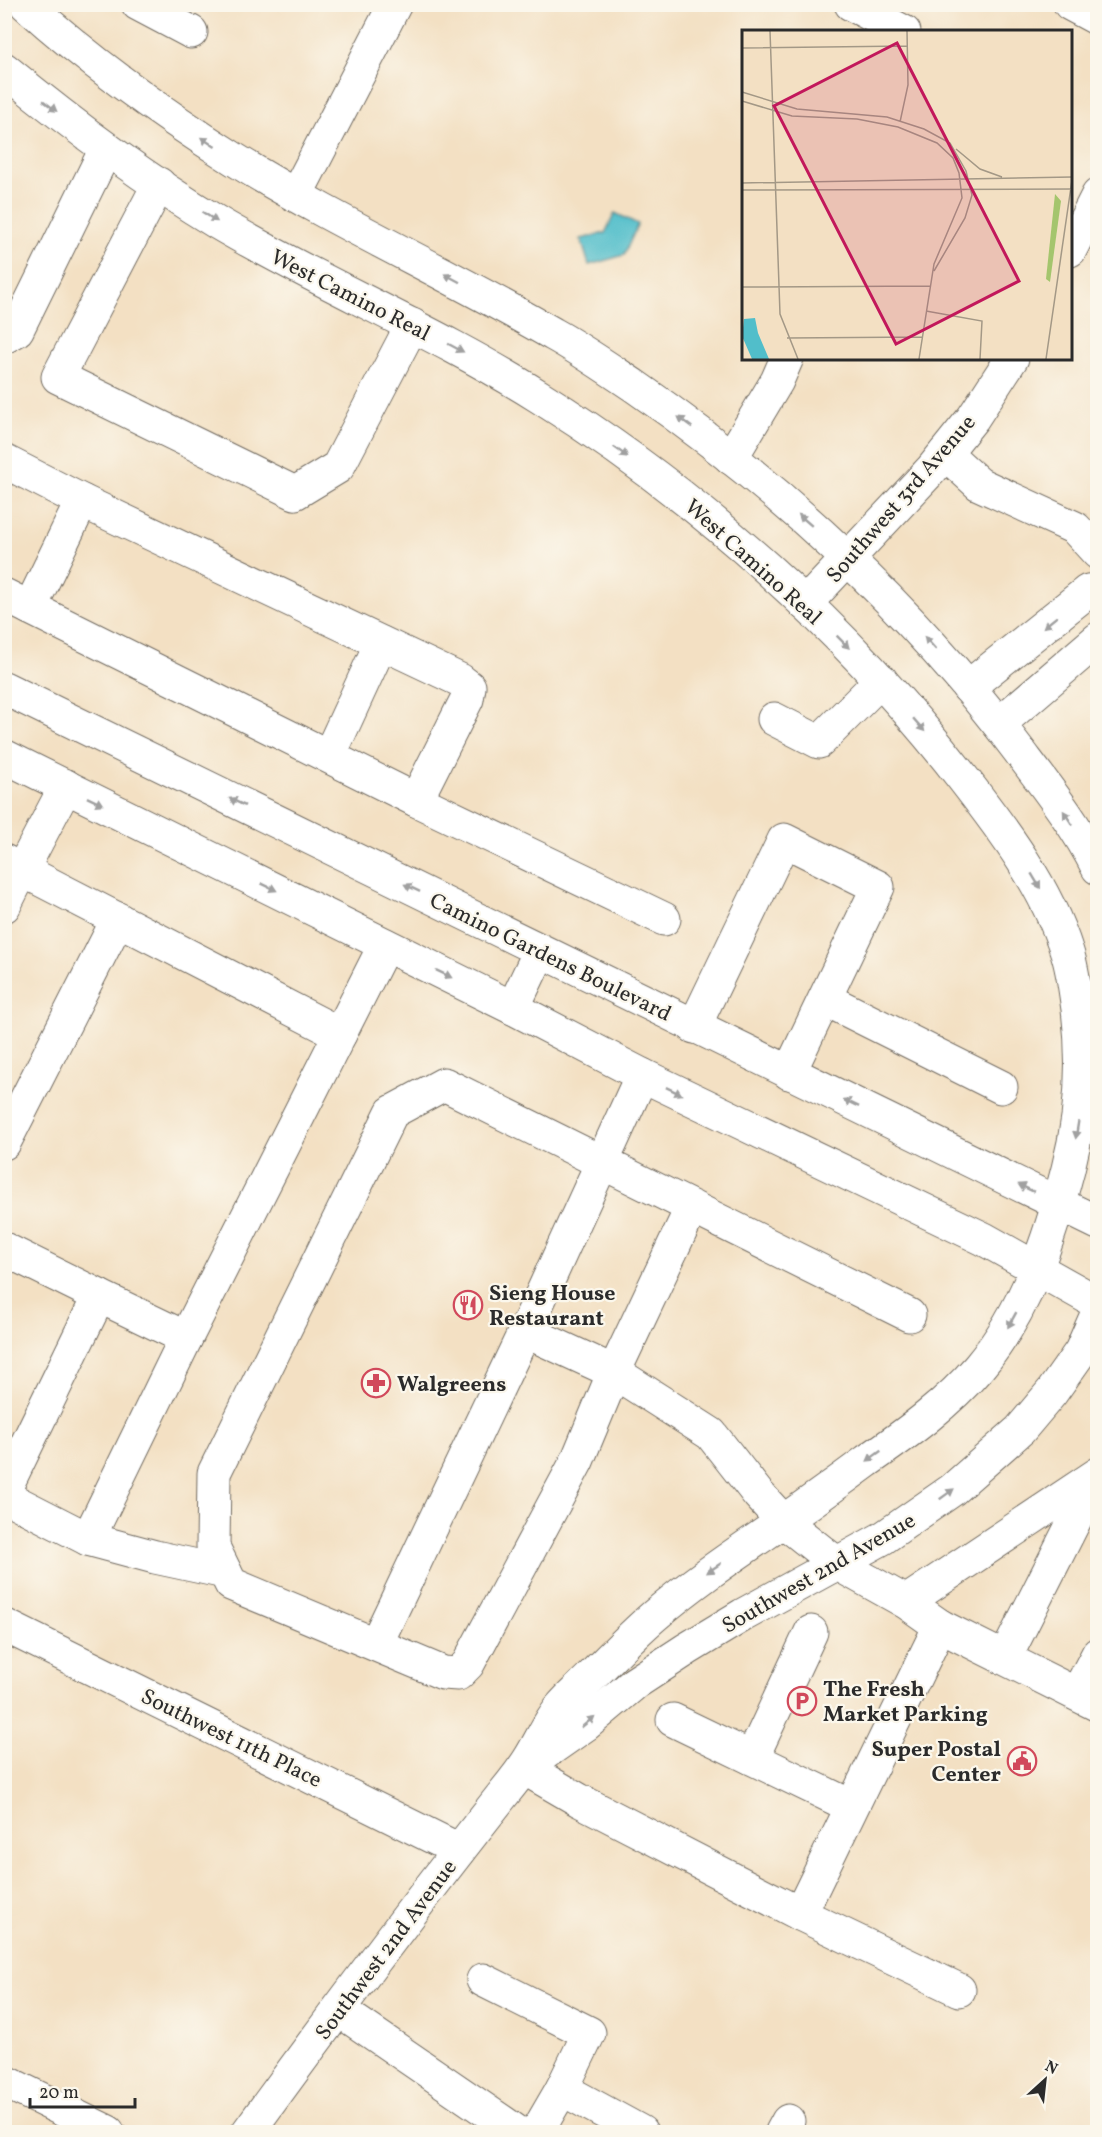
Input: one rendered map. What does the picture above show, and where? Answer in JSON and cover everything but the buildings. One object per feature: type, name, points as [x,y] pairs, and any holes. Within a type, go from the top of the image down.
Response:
[{"type":"street","points":[[26,4],[78,48],[151,104],[235,160],[557,335],[664,406],[731,458],[848,560],[927,639],[999,724],[1055,799],[1089,850],[1098,868]]},
{"type":"street","points":[[138,4],[191,32]]},
{"type":"street","points":[[296,195],[395,4]]},
{"type":"street","points":[[1070,4],[1098,18]]},
{"type":"street","points":[[857,13],[899,30]]},
{"type":"street","name":"West Camino Real","points":[[4,69],[88,137],[215,221],[299,268],[485,364],[594,432],[675,492],[743,548],[805,604],[881,681],[942,751],[1022,858],[1045,897],[1070,959],[1079,1020],[1083,1076],[1074,1146],[1059,1204],[1036,1267]]},
{"type":"street","points":[[4,337],[17,330],[106,148]]},
{"type":"street","points":[[159,184],[58,377],[295,493],[338,467],[412,325]]},
{"type":"street","points":[[1072,248],[1098,195]]},
{"type":"street","points":[[731,458],[777,381],[786,360]]},
{"type":"street","name":"Southwest 3rd Avenue","points":[[805,604],[945,453],[973,418],[1011,360]]},
{"type":"street","points":[[945,453],[979,484],[1075,528],[1098,554]]},
{"type":"street","points":[[4,461],[82,501],[460,680],[469,687],[467,699],[417,800]]},
{"type":"street","points":[[82,501],[17,602],[417,800],[664,919]]},
{"type":"street","points":[[968,687],[1088,591],[1098,590]]},
{"type":"street","points":[[999,724],[1098,639]]},
{"type":"street","points":[[329,756],[381,643]]},
{"type":"street","points":[[774,718],[819,741],[881,681]]},
{"type":"street","name":"Camino Gardens Boulevard","points":[[4,688],[1098,1223]]},
{"type":"street","points":[[4,756],[513,1008],[642,1075],[984,1239],[1098,1303]]},
{"type":"street","points":[[4,906],[13,865],[66,786]]},
{"type":"street","points":[[694,1027],[784,840],[879,887],[789,1073]]},
{"type":"street","points":[[13,865],[340,1034]]},
{"type":"street","points":[[4,1143],[118,919]]},
{"type":"street","points":[[88,1539],[186,1338],[386,945]]},
{"type":"street","points":[[513,1008],[540,951]]},
{"type":"street","points":[[825,999],[1001,1087]]},
{"type":"street","points":[[376,1644],[525,1331],[642,1075]]},
{"type":"street","points":[[692,1207],[614,1372],[577,1461],[468,1664],[458,1674],[443,1673],[231,1584],[213,1547],[214,1473],[392,1112],[444,1084],[602,1163],[692,1207],[909,1315]]},
{"type":"street","points":[[4,1249],[186,1338]]},
{"type":"street","name":"Southwest 2nd Avenue","points":[[248,2133],[459,1850],[524,1768],[561,1706],[656,1615],[704,1575],[915,1426],[945,1401],[976,1370],[1004,1334],[1023,1300],[1036,1267]]},
{"type":"street","points":[[4,1491],[99,1296]]},
{"type":"street","name":"Southwest 2nd Avenue","points":[[524,1768],[585,1725],[635,1683],[670,1660],[743,1615],[883,1538],[952,1490],[1020,1430],[1052,1392],[1081,1351],[1098,1312]]},
{"type":"street","points":[[525,1331],[614,1372],[711,1434],[783,1521],[836,1563],[906,1602],[940,1626],[1087,1700],[1098,1654]]},
{"type":"street","points":[[906,1602],[1098,1474]]},
{"type":"street","points":[[1005,1658],[1098,1474]]},
{"type":"street","points":[[4,1496],[88,1539],[155,1557],[225,1572]]},
{"type":"street","name":"Southwest 11th Place","points":[[4,1625],[459,1850]]},
{"type":"street","points":[[800,1914],[940,1626]]},
{"type":"street","points":[[752,1758],[811,1632]]},
{"type":"street","points":[[673,1720],[851,1806]]},
{"type":"street","points":[[524,1768],[579,1800],[800,1914],[958,1990]]},
{"type":"street","points":[[483,1980],[589,2033],[562,2089],[537,2133]]},
{"type":"street","points":[[339,2010],[517,2133]]},
{"type":"street","points":[[4,2081],[108,2133]]},
{"type":"street","points":[[562,2089],[641,2133]]},
{"type":"water","points":[[615,213],[638,224],[624,255],[589,265],[581,239],[605,233]]},
{"type":"place","name":"Sieng House Restaurant","points":[[468,1305]]},
{"type":"place","name":"Walgreens","points":[[376,1383]]},
{"type":"place","name":"The Fresh Market Parking","points":[[802,1701]]},
{"type":"place","name":"Super Postal Center","points":[[1022,1761]]}]
